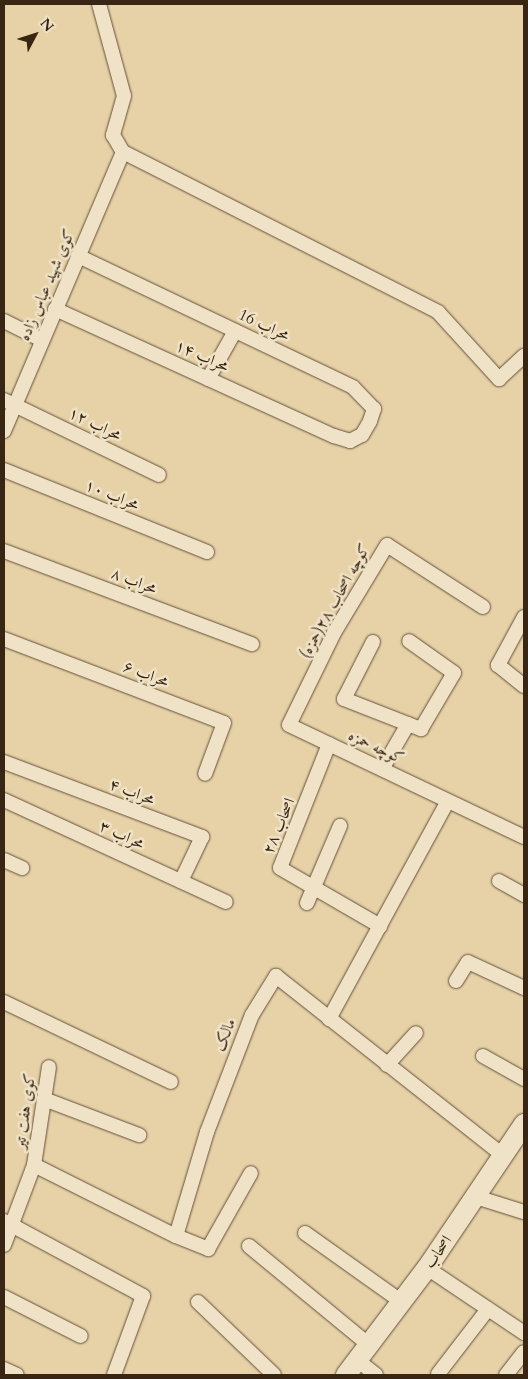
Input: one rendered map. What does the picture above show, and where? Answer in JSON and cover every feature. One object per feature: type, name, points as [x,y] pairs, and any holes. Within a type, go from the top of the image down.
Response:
[{"type":"main road","name":"اصحاب","points":[[357,1360],[427,1268],[524,1124]]},
{"type":"street","points":[[99,4],[124,96],[112,134],[123,152],[438,312],[498,379],[524,356]]},
{"type":"street","name":"کوی شهید عباس زاده","points":[[4,431],[10,403],[42,340],[123,152]]},
{"type":"street","name":"محراب 16","points":[[78,256],[365,395],[374,410],[362,435],[350,441],[334,436]]},
{"type":"street","name":"محراب ۱۴","points":[[55,309],[334,436]]},
{"type":"street","points":[[4,321],[42,340]]},
{"type":"street","points":[[208,378],[235,331]]},
{"type":"street","name":"محراب ۱۲","points":[[10,403],[159,475]]},
{"type":"street","name":"محراب ۱۰","points":[[4,470],[207,552]]},
{"type":"street","name":"کوچه اصحاب ۲۸(حمزه)","points":[[289,725],[334,633],[387,545],[483,607]]},
{"type":"street","name":"محراب ۸","points":[[4,551],[252,644]]},
{"type":"street","points":[[524,617],[498,665],[524,686]]},
{"type":"street","name":"محراب ۶","points":[[4,640],[224,723],[205,774]]},
{"type":"street","points":[[373,642],[344,699],[421,730],[454,673],[409,641]]},
{"type":"street","points":[[382,770],[408,724]]},
{"type":"street","name":"کوچه حمزه","points":[[289,725],[524,837]]},
{"type":"street","name":"اصحاب ۲۸","points":[[329,744],[280,868],[314,885],[380,926]]},
{"type":"street","name":"محراب ۴","points":[[4,762],[202,837],[181,881]]},
{"type":"street","name":"محراب ۳","points":[[4,800],[226,902]]},
{"type":"street","points":[[329,1019],[448,801]]},
{"type":"street","points":[[307,903],[340,826]]},
{"type":"street","points":[[4,860],[22,868]]},
{"type":"street","points":[[499,881],[524,895]]},
{"type":"street","points":[[456,981],[468,962],[524,988]]},
{"type":"street","name":"مالک","points":[[176,1236],[214,1114],[252,1015],[276,976],[504,1156]]},
{"type":"street","points":[[4,1002],[171,1082]]},
{"type":"street","points":[[387,1065],[416,1033]]},
{"type":"street","points":[[483,1056],[524,1079]]},
{"type":"street","name":"کوی هفت تیر","points":[[4,1245],[8,1223],[34,1166],[49,1067]]},
{"type":"street","points":[[44,1098],[139,1135]]},
{"type":"street","points":[[34,1166],[176,1236],[208,1249],[251,1174]]},
{"type":"street","points":[[476,1197],[524,1212]]},
{"type":"street","points":[[8,1223],[143,1296],[114,1375]]},
{"type":"street","points":[[306,1233],[402,1302]]},
{"type":"street","points":[[249,1246],[357,1360],[376,1375]]},
{"type":"street","points":[[427,1268],[524,1333]]},
{"type":"street","points":[[4,1297],[81,1336]]},
{"type":"street","points":[[198,1302],[274,1375]]},
{"type":"street","points":[[438,1374],[488,1309]]},
{"type":"street","points":[[506,1375],[524,1352]]},
{"type":"street","points":[[4,1369],[17,1375]]}]
